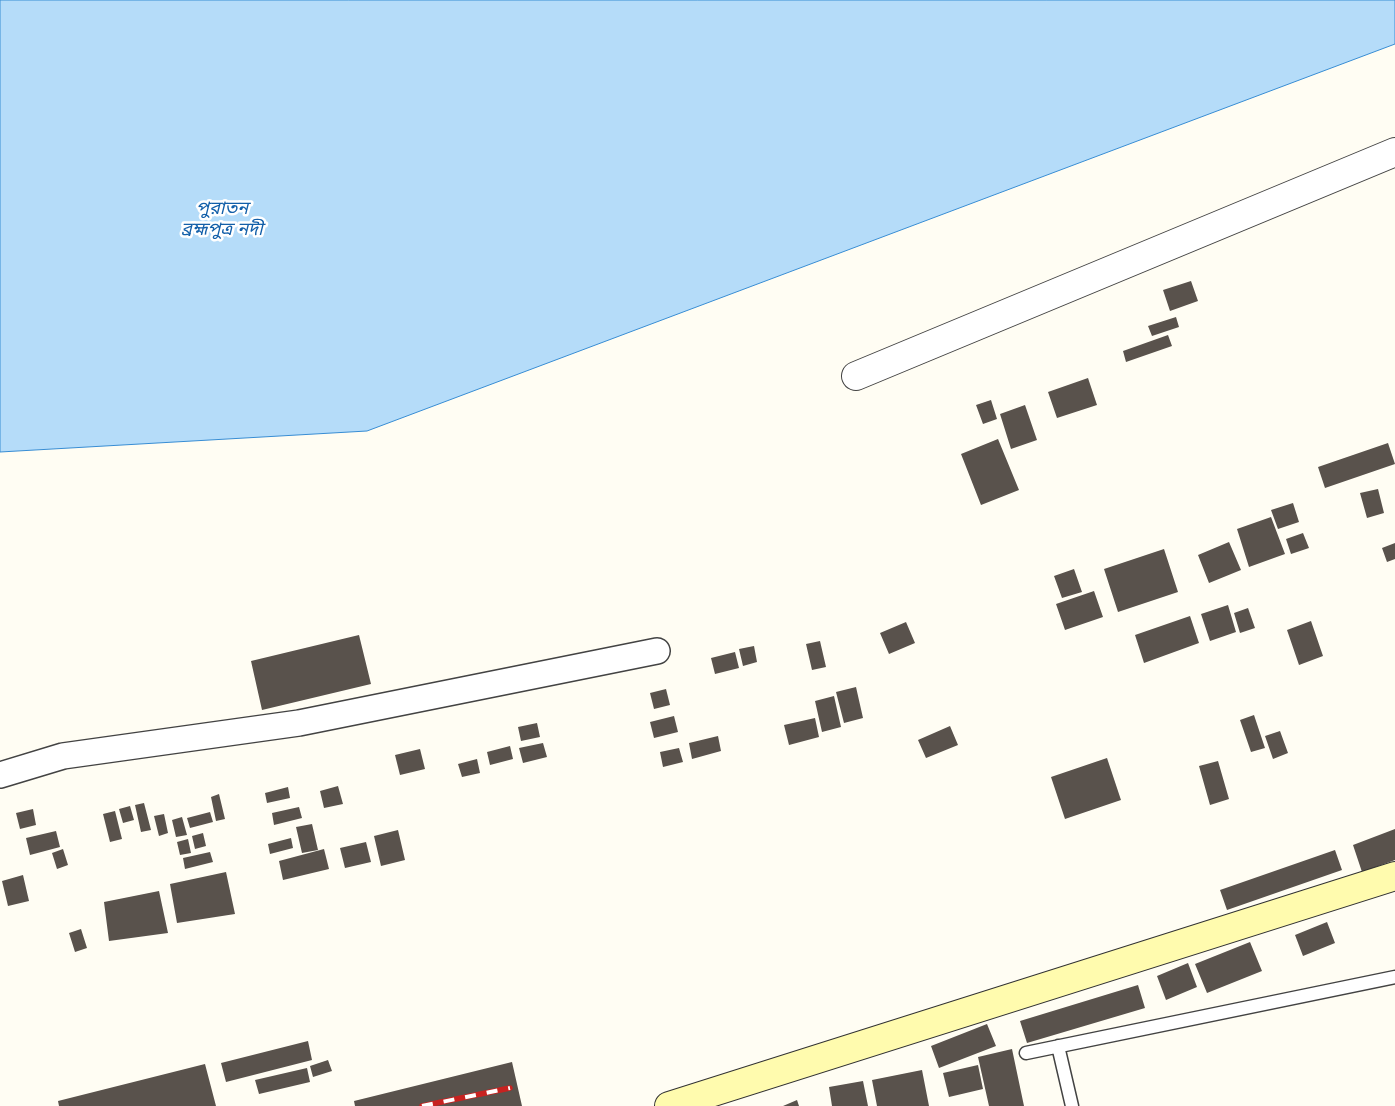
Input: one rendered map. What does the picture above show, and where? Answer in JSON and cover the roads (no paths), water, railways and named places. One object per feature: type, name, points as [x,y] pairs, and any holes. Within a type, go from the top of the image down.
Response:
[{"type":"main road","points":[[669,1106],[1395,876]]},
{"type":"street","points":[[856,376],[1395,152]]},
{"type":"street","points":[[0,775],[63,756],[299,724],[657,651]]},
{"type":"lane","points":[[1026,1053],[1395,977]]},
{"type":"lane","points":[[1058,1046],[1072,1106]]},
{"type":"water","name":"পুরাতন ব্রহ্মপুত্র নদী","points":[[0,0],[1395,0],[1395,44],[367,431],[0,452]]},
{"type":"railway","points":[[422,1106],[510,1088]]}]
